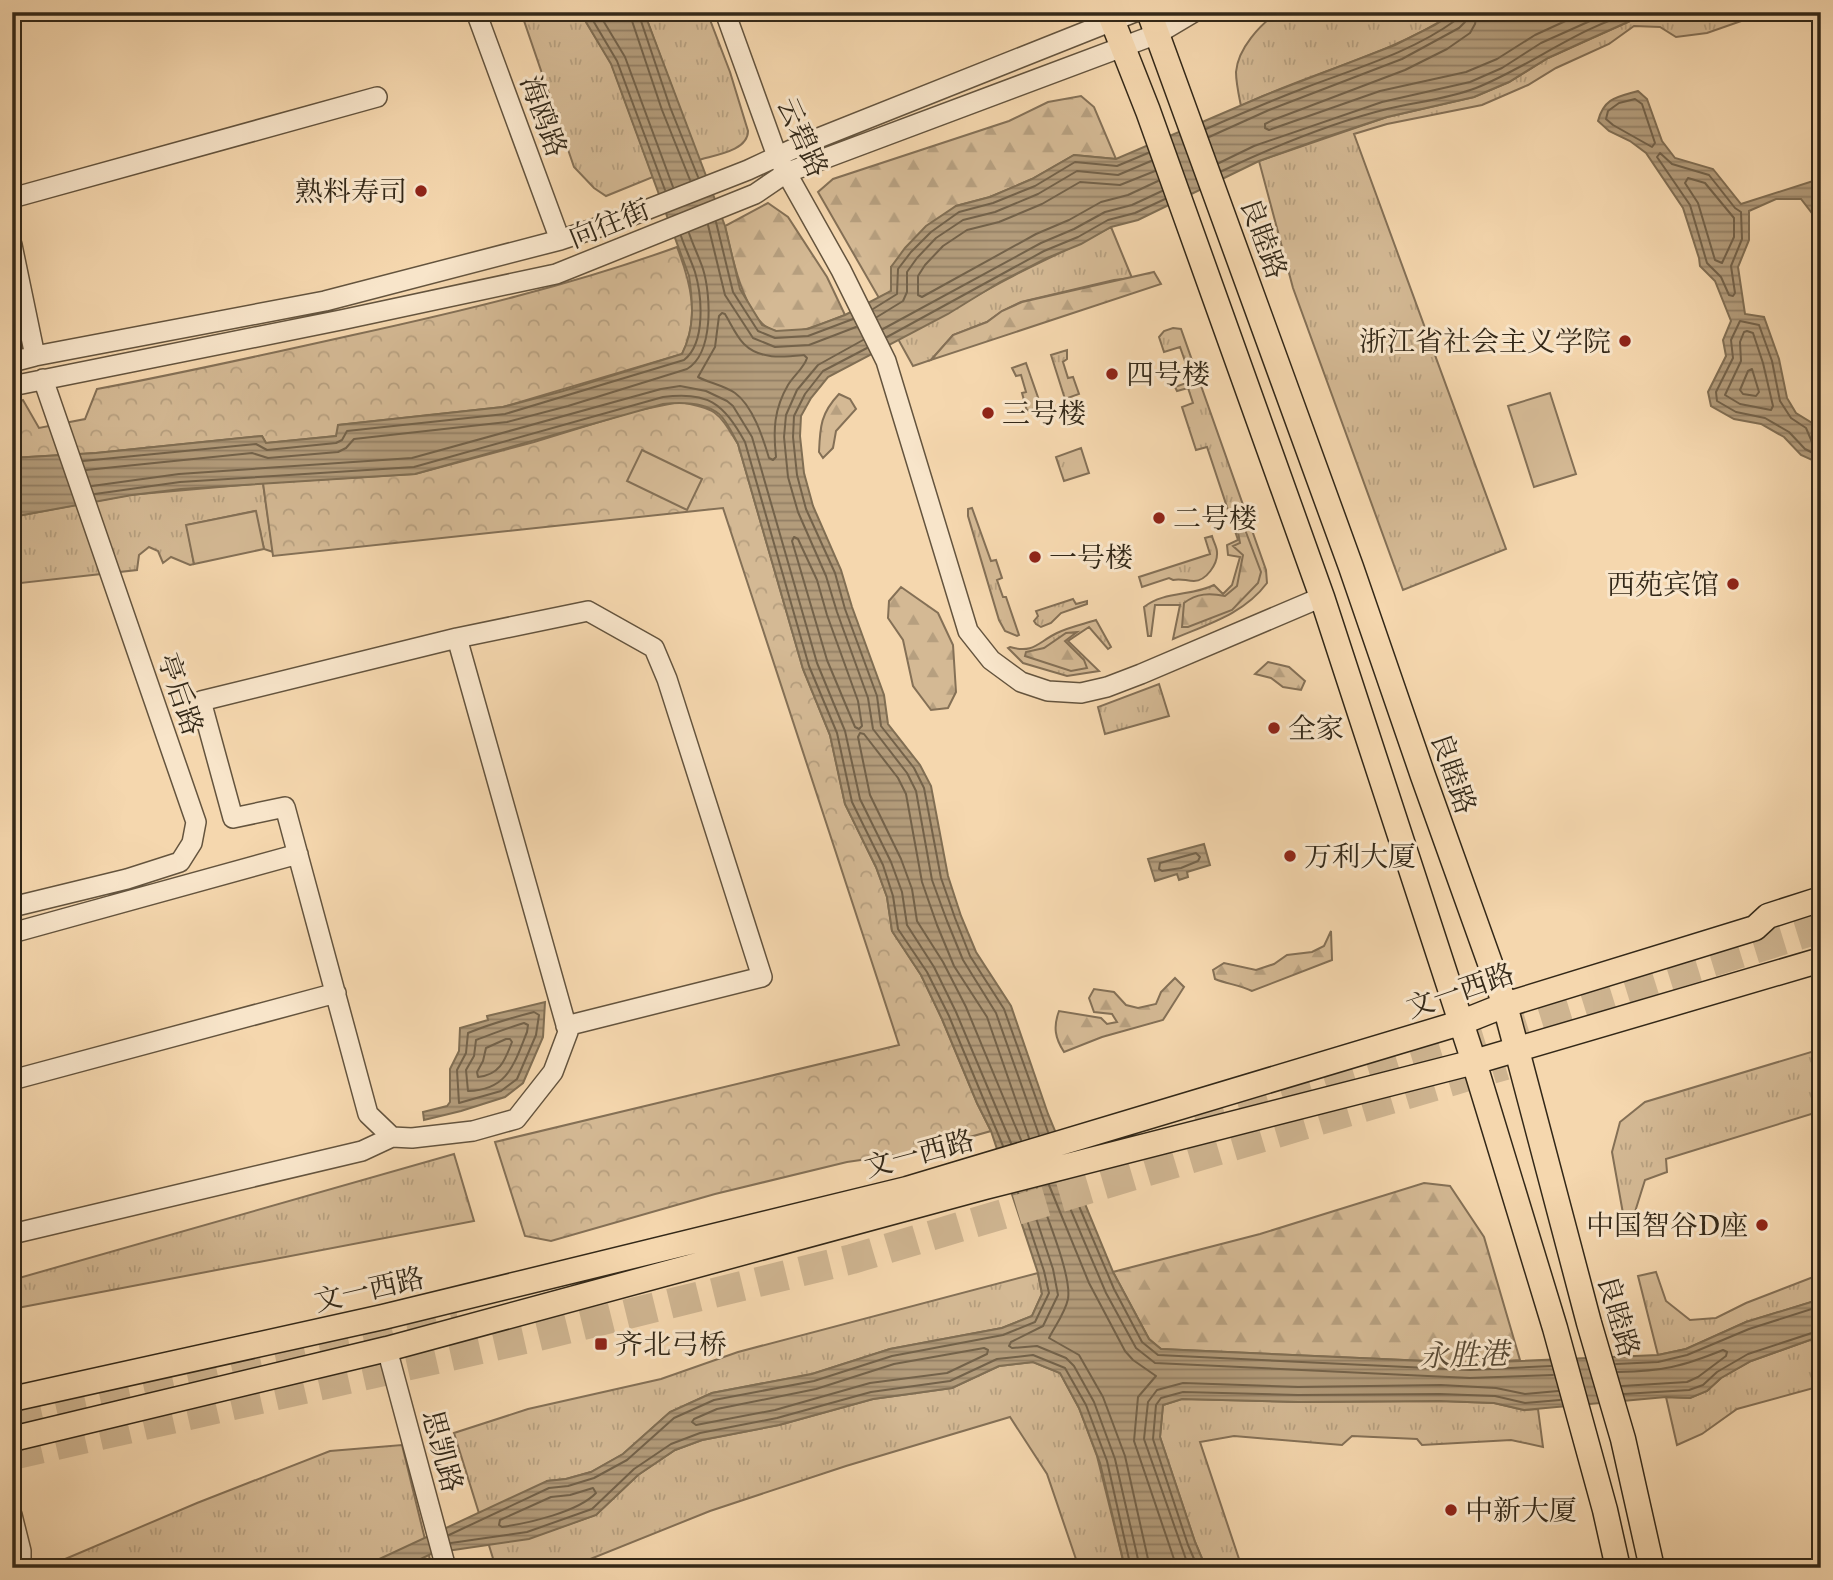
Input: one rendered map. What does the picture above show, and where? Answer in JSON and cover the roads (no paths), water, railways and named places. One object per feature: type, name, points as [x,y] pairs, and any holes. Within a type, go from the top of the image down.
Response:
[{"type":"main road","points":[[1118,15],[1122,46],[1148,111],[1322,597],[1474,1062],[1555,1328],[1587,1441],[1618,1568]]},
{"type":"main road","name":"良睦路","points":[[1153,23],[1347,554],[1505,1006],[1589,1323],[1623,1439],[1652,1568]]},
{"type":"main road","name":"文一西路","points":[[1086,1149],[1505,1006],[1755,928],[1768,916],[1821,899]]},
{"type":"main road","name":"文一西路","points":[[12,1439],[387,1349],[1086,1149],[1474,1062],[1821,960]]},
{"type":"main road","name":"文一西路","points":[[12,1399],[396,1313],[894,1192],[978,1178]]},
{"type":"street","name":"海鸥路","points":[[476,12],[560,240]]},
{"type":"street","name":"云碧路","points":[[725,12],[781,165],[845,278],[886,361],[968,631],[991,660],[1021,682],[1048,691],[1081,693],[1107,687],[1322,597]]},
{"type":"street","name":"向往街","points":[[12,362],[325,301],[560,240],[623,219],[748,170],[781,165],[1122,46],[1153,23],[1194,12]]},
{"type":"street","name":"向往街","points":[[12,386],[556,274],[755,194],[781,165],[1118,15]]},
{"type":"street","points":[[12,198],[377,97]]},
{"type":"street","points":[[12,245],[35,356]]},
{"type":"street","name":"亭后路","points":[[12,907],[127,879],[180,862],[192,842],[196,822],[43,379]]},
{"type":"street","points":[[392,1137],[369,1114],[285,807],[233,818],[201,701],[457,638],[588,611],[654,648],[667,679],[762,977],[566,1026]]},
{"type":"street","points":[[12,1234],[362,1151],[392,1137],[412,1138],[473,1131],[516,1119],[553,1072],[568,1032],[457,638]]},
{"type":"street","points":[[12,933],[298,854]]},
{"type":"street","points":[[12,1080],[336,993]]},
{"type":"street","name":"思凯路","points":[[387,1349],[446,1568]]},
{"type":"street","points":[[12,1515],[21,1550],[21,1568]]},
{"type":"water","points":[[580,12],[644,12],[725,226],[740,289],[762,325],[776,331],[808,329],[845,315],[891,291],[891,267],[905,248],[926,226],[956,206],[990,197],[1032,179],[1074,155],[1116,159],[1263,96],[1395,45],[1455,12],[1662,12],[1630,21],[1583,42],[1548,58],[1509,82],[1474,97],[1387,117],[1259,161],[1138,220],[1111,227],[1000,282],[948,314],[828,377],[801,416],[804,473],[813,506],[841,570],[884,695],[888,724],[920,765],[931,786],[948,876],[961,916],[976,952],[1011,1006],[1048,1114],[1113,1272],[1149,1339],[1161,1349],[1471,1363],[1658,1355],[1686,1349],[1746,1322],[1821,1299],[1821,1336],[1751,1361],[1721,1378],[1707,1391],[1690,1398],[1666,1397],[1524,1410],[1494,1403],[1440,1401],[1298,1402],[1182,1399],[1163,1405],[1160,1437],[1206,1568],[1125,1568],[1100,1463],[1079,1408],[1060,1373],[1033,1362],[999,1366],[952,1388],[873,1399],[779,1425],[702,1440],[675,1450],[638,1475],[596,1515],[529,1539],[433,1553],[402,1568],[360,1568],[547,1481],[591,1472],[623,1454],[670,1412],[712,1393],[812,1374],[890,1349],[1002,1328],[1032,1316],[1042,1294],[1038,1273],[991,1131],[921,975],[892,931],[887,897],[876,867],[845,804],[830,735],[803,669],[738,444],[719,414],[699,405],[663,404],[415,474],[181,489],[12,517],[12,458],[96,453],[262,436],[266,443],[336,436],[338,425],[503,407],[682,354],[692,316],[689,276],[611,64]]},
{"type":"water","points":[[1638,91],[1647,99],[1662,141],[1675,158],[1713,169],[1741,204],[1813,181],[1821,182],[1821,221],[1818,221],[1801,199],[1776,199],[1749,211],[1749,240],[1738,267],[1745,314],[1764,317],[1779,359],[1787,398],[1796,413],[1812,423],[1821,441],[1821,464],[1801,455],[1784,437],[1761,424],[1734,419],[1711,406],[1708,392],[1726,356],[1723,340],[1731,321],[1715,281],[1700,266],[1683,208],[1646,153],[1630,141],[1609,131],[1598,121],[1608,103]]},
{"type":"water","points":[[1204,844],[1210,865],[1187,872],[1188,877],[1179,880],[1177,874],[1155,881],[1148,859]]},
{"type":"water","points":[[545,1002],[543,1037],[523,1083],[505,1097],[424,1120],[423,1112],[447,1106],[450,1102],[450,1069],[459,1051],[460,1028],[488,1020],[487,1016]]},
{"type":"tunnel","points":[[1196,1122],[1821,928]]},
{"type":"tunnel","points":[[12,1455],[534,1337],[852,1259],[1505,1065]]},
{"type":"tunnel","points":[[12,1417],[458,1319]]},
{"type":"place","name":"熟料寿司","points":[[421,191]]},
{"type":"place","name":"浙江省社会主义学院","points":[[1625,341]]},
{"type":"place","name":"四号楼","points":[[1112,374]]},
{"type":"place","name":"三号楼","points":[[988,413]]},
{"type":"place","name":"二号楼","points":[[1159,518]]},
{"type":"place","name":"一号楼","points":[[1035,557]]},
{"type":"place","name":"西苑宾馆","points":[[1733,584]]},
{"type":"place","name":"全家","points":[[1274,728]]},
{"type":"place","name":"万利大厦","points":[[1290,856]]},
{"type":"place","name":"中国智谷D座","points":[[1762,1225]]},
{"type":"place","name":"齐北弓桥","points":[[601,1344]]},
{"type":"place","name":"中新大厦","points":[[1451,1510]]},
{"type":"water label","name":"永胜港","points":[[1464,1355]]}]
